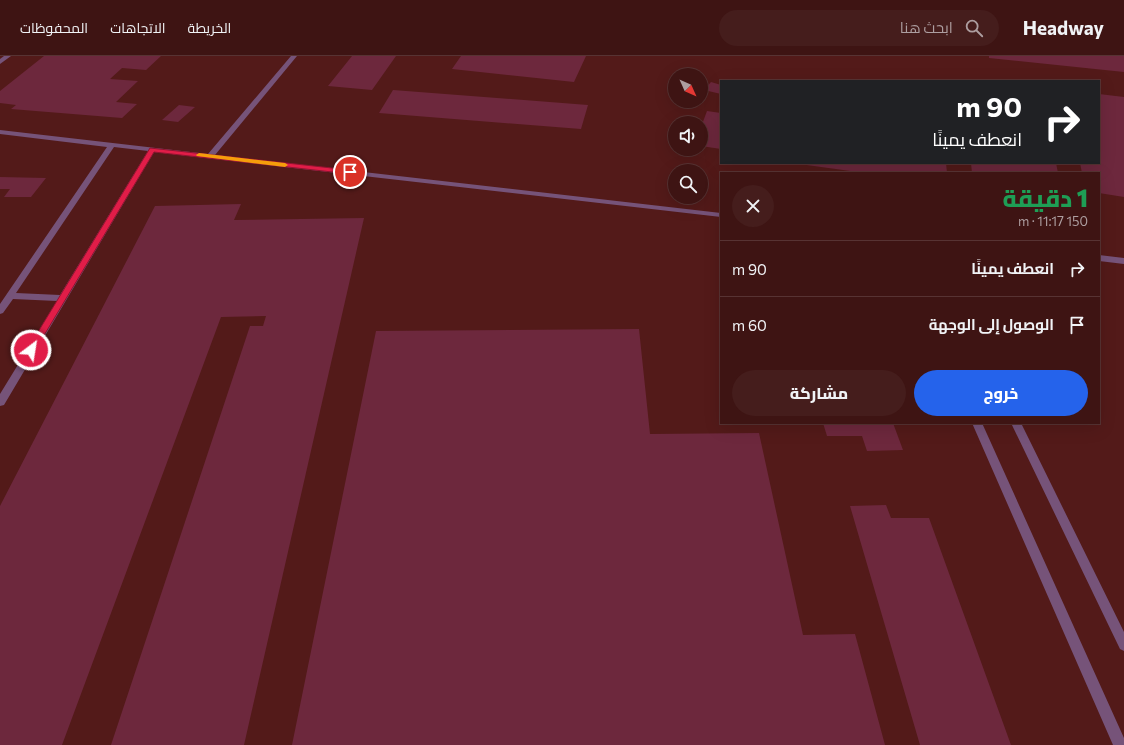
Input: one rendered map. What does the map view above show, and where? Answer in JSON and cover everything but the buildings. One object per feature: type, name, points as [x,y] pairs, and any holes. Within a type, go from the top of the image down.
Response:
[{"type":"street","points":[[0,62],[8,56]]},
{"type":"street","points":[[210,156],[294,56]]},
{"type":"street","points":[[0,132],[720,215]]},
{"type":"street","points":[[0,311],[112,145]]},
{"type":"street","points":[[0,402],[152,150]]},
{"type":"street","points":[[1100,258],[1124,260]]},
{"type":"street","points":[[10,296],[62,298]]},
{"type":"street","points":[[977,424],[1120,745]]},
{"type":"street","points":[[1016,424],[1124,645]]},
{"type":"slow traffic","points":[[199,155],[285,165]]},
{"type":"route","points":[[31,350],[152,150],[350,172]]}]
